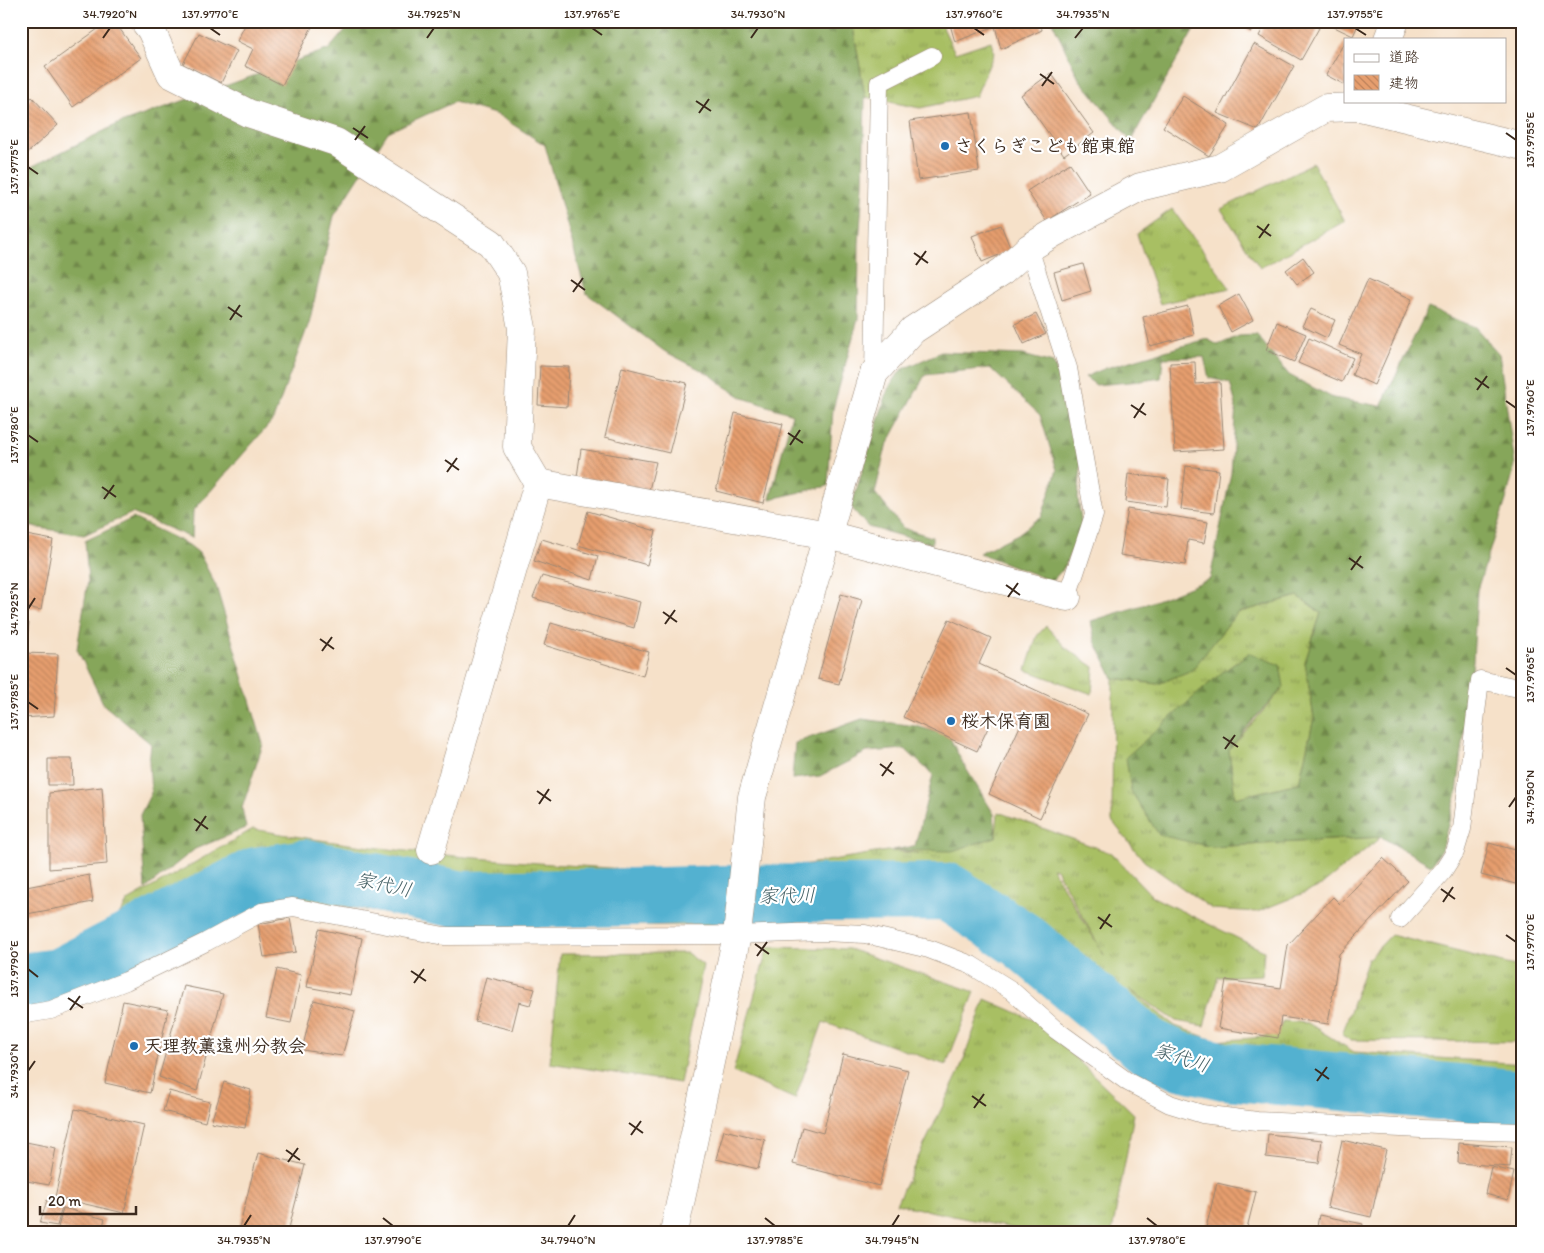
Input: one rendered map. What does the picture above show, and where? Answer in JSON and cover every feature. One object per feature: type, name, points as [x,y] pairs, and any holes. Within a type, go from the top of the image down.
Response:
[{"type":"street","points":[[144,21],[151,30],[171,74],[248,113],[336,142],[491,243],[511,273],[522,328],[516,447],[538,483],[431,850]]},
{"type":"street","points":[[1388,38],[1395,21]]},
{"type":"street","points":[[674,1232],[738,926],[752,797],[874,373],[913,330],[1003,271],[1029,248],[1052,234],[1140,187],[1220,168],[1326,108],[1360,104],[1523,146]]},
{"type":"street","points":[[538,483],[828,535],[1067,598]]},
{"type":"lane","points":[[874,373],[879,83],[932,56]]},
{"type":"lane","points":[[1029,248],[1068,368],[1094,515],[1067,598]]},
{"type":"lane","points":[[1400,919],[1443,871],[1455,852],[1462,829],[1480,680],[1523,689]]},
{"type":"lane","points":[[21,1015],[51,1010],[126,981],[262,912],[293,907],[444,936],[738,926],[865,934],[929,949],[971,965],[1011,990],[1056,1030],[1128,1082],[1170,1104],[1202,1114],[1257,1121],[1421,1130],[1523,1132]]},
{"type":"green space","points":[[353,21],[852,21],[865,97],[858,319],[833,409],[828,486],[770,499],[792,414],[743,398],[711,375],[664,351],[586,293],[545,145],[498,115],[454,102],[388,132],[334,216],[309,323],[273,420],[193,511],[192,538],[132,513],[84,535],[21,525],[21,174],[25,170],[118,124],[329,49]]},
{"type":"green space","points":[[852,21],[940,21],[955,53],[991,41],[994,53],[976,96],[920,108],[865,97]]},
{"type":"green space","points":[[1052,21],[1199,21],[1130,142],[1079,79]]},
{"type":"green space","points":[[1313,163],[1345,221],[1260,268],[1221,209]]},
{"type":"green space","points":[[1172,209],[1230,288],[1160,304],[1137,234]]},
{"type":"green space","points":[[1428,308],[1475,327],[1499,354],[1515,465],[1506,500],[1477,590],[1473,661],[1457,793],[1441,850],[1431,865],[1381,837],[1212,847],[1159,835],[1131,791],[1126,757],[1220,674],[1249,653],[1280,665],[1284,687],[1253,720],[1229,750],[1235,798],[1299,783],[1314,718],[1305,662],[1321,613],[1298,596],[1237,613],[1192,670],[1158,684],[1113,678],[1095,641],[1091,621],[1149,603],[1210,579],[1231,473],[1236,405],[1230,383],[1209,378],[1204,357],[1163,358],[1161,378],[1096,385],[1085,377],[1106,368],[1207,339],[1218,345],[1239,336],[1257,335],[1289,375],[1333,398],[1381,406]]},
{"type":"green space","points":[[941,352],[1023,355],[1053,363],[1068,391],[1082,456],[1078,498],[1082,528],[1063,569],[1052,581],[979,553],[1018,534],[1042,516],[1057,470],[1040,415],[990,368],[925,375],[886,447],[875,493],[903,528],[932,537],[932,544],[868,527],[851,507],[888,389],[901,370]]},
{"type":"green space","points":[[133,518],[189,545],[199,553],[216,586],[263,744],[242,808],[246,828],[195,849],[145,889],[140,815],[151,793],[149,762],[151,744],[104,705],[77,649],[88,581],[85,541]]},
{"type":"green space","points":[[1298,596],[1321,613],[1305,662],[1314,718],[1299,783],[1235,798],[1229,750],[1284,687],[1188,702],[1212,847],[1381,837],[1321,886],[1257,912],[1212,909],[1144,861],[1112,821],[1113,678],[1158,684],[1191,670],[1237,613]]},
{"type":"green space","points":[[1046,626],[1066,648],[1094,667],[1092,694],[1026,670],[1037,636]]},
{"type":"green space","points":[[862,719],[916,726],[949,736],[962,762],[994,814],[996,837],[952,851],[893,850],[915,846],[933,775],[905,749],[867,752],[820,776],[792,779],[795,743]]},
{"type":"green space","points":[[998,812],[1111,853],[1153,897],[1264,951],[1262,975],[1218,977],[1204,1026],[1176,1021],[1129,989],[1175,1026],[1216,1041],[1276,1036],[1283,1021],[1308,1023],[1354,1052],[1523,1064],[1523,1120],[1435,1104],[1184,1086],[1075,1014],[955,904],[882,895],[753,915],[753,873],[887,851],[930,854],[893,850],[996,837]],"holes":[[[1052,868],[1056,869],[1104,955]]]},
{"type":"green space","points":[[253,829],[312,839],[431,854],[730,876],[727,909],[714,925],[536,926],[436,921],[275,896],[107,980],[103,946],[99,983],[21,998],[21,961],[49,959],[103,937],[103,941],[128,901]]},
{"type":"green space","points":[[1391,935],[1523,968],[1523,1042],[1350,1040],[1342,1035],[1368,959]]},
{"type":"green space","points":[[768,947],[849,949],[975,992],[946,1065],[823,1022],[795,1099],[733,1072]]},
{"type":"green space","points":[[687,953],[703,965],[680,1083],[550,1063],[560,954]]},
{"type":"green space","points":[[985,999],[1038,1022],[1134,1114],[1112,1232],[1030,1232],[896,1204],[960,1070]]},
{"type":"building","points":[[109,21],[114,21],[141,58],[73,107],[45,67]]},
{"type":"building","points":[[247,21],[315,21],[282,85],[245,66],[253,49],[237,41]]},
{"type":"building","points":[[949,21],[1040,21],[1042,30],[1001,49],[995,26],[955,42]]},
{"type":"building","points":[[1231,21],[1257,21],[1251,32]]},
{"type":"building","points":[[1267,21],[1307,21],[1319,28],[1301,60],[1259,36]]},
{"type":"building","points":[[1322,21],[1360,21],[1353,36]]},
{"type":"building","points":[[199,33],[237,51],[221,83],[183,64]]},
{"type":"building","points":[[1344,43],[1344,84],[1326,75]]},
{"type":"building","points":[[1254,44],[1294,66],[1258,130],[1217,113]]},
{"type":"building","points":[[1051,73],[1094,133],[1064,155],[1021,95]]},
{"type":"building","points":[[1183,96],[1229,125],[1209,156],[1163,127]]},
{"type":"building","points":[[32,97],[58,125],[21,159],[21,107]]},
{"type":"building","name":"さくらぎこども館東館","points":[[971,112],[979,171],[918,180],[910,121]]},
{"type":"building","points":[[1070,163],[1090,193],[1047,221],[1027,191]]},
{"type":"building","points":[[1001,225],[1011,250],[982,262],[972,236]]},
{"type":"building","points":[[1303,257],[1314,272],[1297,284],[1286,270]]},
{"type":"building","points":[[1083,264],[1091,291],[1062,300],[1054,272]]},
{"type":"building","points":[[1368,279],[1412,299],[1374,385],[1352,375],[1361,354],[1339,345]]},
{"type":"building","points":[[1239,294],[1253,320],[1231,332],[1218,306]]},
{"type":"building","points":[[1188,306],[1194,335],[1150,346],[1143,317]]},
{"type":"building","points":[[1311,309],[1335,320],[1327,338],[1302,326]]},
{"type":"building","points":[[1036,314],[1046,334],[1024,344],[1015,324]]},
{"type":"building","points":[[1277,322],[1306,334],[1294,362],[1266,350]]},
{"type":"building","points":[[1309,338],[1353,358],[1342,382],[1298,363]]},
{"type":"building","points":[[1195,362],[1196,384],[1220,382],[1224,449],[1175,452],[1170,363]]},
{"type":"building","points":[[540,366],[569,367],[567,407],[538,405]]},
{"type":"building","points":[[622,367],[687,383],[669,453],[605,437]]},
{"type":"building","points":[[735,413],[783,424],[763,503],[716,491]]},
{"type":"building","points":[[581,449],[656,462],[649,490],[577,477]]},
{"type":"building","points":[[1186,466],[1219,470],[1214,513],[1181,509]]},
{"type":"building","points":[[1128,474],[1169,479],[1166,507],[1125,502]]},
{"type":"building","points":[[1128,509],[1208,522],[1204,543],[1188,540],[1185,565],[1120,555]]},
{"type":"building","points":[[588,511],[656,531],[647,565],[578,545]]},
{"type":"building","points":[[21,534],[53,540],[41,610],[21,606]]},
{"type":"building","points":[[542,539],[598,556],[592,580],[534,561]]},
{"type":"building","points":[[542,576],[640,602],[634,628],[533,598]]},
{"type":"building","points":[[841,594],[862,600],[839,684],[818,679]]},
{"type":"building","name":"桜木保育園","points":[[949,619],[991,638],[979,664],[1088,714],[1040,818],[989,794],[1021,724],[995,713],[977,751],[903,717]]},
{"type":"building","points":[[21,622],[29,623],[26,645],[21,644]]},
{"type":"building","points":[[551,623],[649,652],[643,676],[544,645]]},
{"type":"building","points":[[21,653],[58,654],[54,716],[21,718]]},
{"type":"building","points":[[48,759],[72,759],[73,785],[48,785]]},
{"type":"building","points":[[102,787],[107,864],[49,869],[49,793]]},
{"type":"building","points":[[1489,843],[1523,852],[1523,886],[1481,875]]},
{"type":"building","points":[[1383,858],[1408,881],[1339,954],[1328,1024],[1281,1017],[1278,1038],[1218,1028],[1226,980],[1281,988],[1288,945],[1333,897],[1340,904]]},
{"type":"building","points":[[89,875],[93,902],[21,915],[21,888]]},
{"type":"building","points":[[290,918],[296,952],[264,957],[258,924]]},
{"type":"building","points":[[319,929],[362,938],[351,995],[307,987]]},
{"type":"building","points":[[277,969],[301,975],[291,1023],[266,1018]]},
{"type":"building","points":[[486,977],[535,989],[530,1005],[519,1002],[512,1030],[475,1021]]},
{"type":"building","points":[[184,986],[223,994],[197,1091],[159,1077]]},
{"type":"building","points":[[314,1000],[355,1011],[342,1056],[302,1050]]},
{"type":"building","points":[[123,1001],[168,1010],[150,1093],[105,1083]]},
{"type":"building","points":[[843,1054],[908,1070],[879,1186],[793,1164],[802,1127],[823,1133]]},
{"type":"building","points":[[224,1082],[251,1090],[245,1128],[211,1122]]},
{"type":"building","points":[[169,1091],[210,1102],[205,1122],[163,1111]]},
{"type":"building","points":[[75,1109],[144,1125],[124,1213],[55,1197]]},
{"type":"building","points":[[724,1130],[765,1140],[758,1169],[716,1159]]},
{"type":"building","points":[[1268,1134],[1322,1140],[1319,1163],[1266,1157]]},
{"type":"building","points":[[1342,1140],[1386,1150],[1371,1217],[1327,1207]]},
{"type":"building","points":[[21,1141],[56,1148],[49,1185],[21,1180]]},
{"type":"building","points":[[1459,1143],[1512,1147],[1510,1167],[1458,1163]]},
{"type":"building","points":[[258,1153],[305,1165],[288,1232],[238,1232]]},
{"type":"building","points":[[1491,1167],[1514,1172],[1508,1200],[1485,1194]]},
{"type":"building","points":[[1217,1183],[1256,1192],[1246,1232],[1205,1232]]},
{"type":"building","points":[[47,1200],[62,1206],[57,1226],[40,1223]]},
{"type":"building","points":[[63,1208],[105,1219],[101,1232],[73,1232],[58,1228]]},
{"type":"building","points":[[1319,1215],[1363,1224],[1361,1232],[1316,1232]]},
{"type":"building","points":[[1522,1216],[1523,1232],[1519,1232]]},
{"type":"building","points":[[1466,1227],[1488,1231],[1488,1232],[1465,1232]]},
{"type":"waterway","name":"家代川","points":[[21,982],[59,977],[256,876],[305,868],[462,900],[724,894],[948,892],[1023,941],[1147,1046],[1177,1060],[1224,1071],[1523,1099]]},
{"type":"place","name":"さくらぎこども館東館","points":[[945,146]]},
{"type":"place","name":"桜木保育園","points":[[951,721]]},
{"type":"place","name":"天理教薫遠州分教会","points":[[134,1046]]}]
